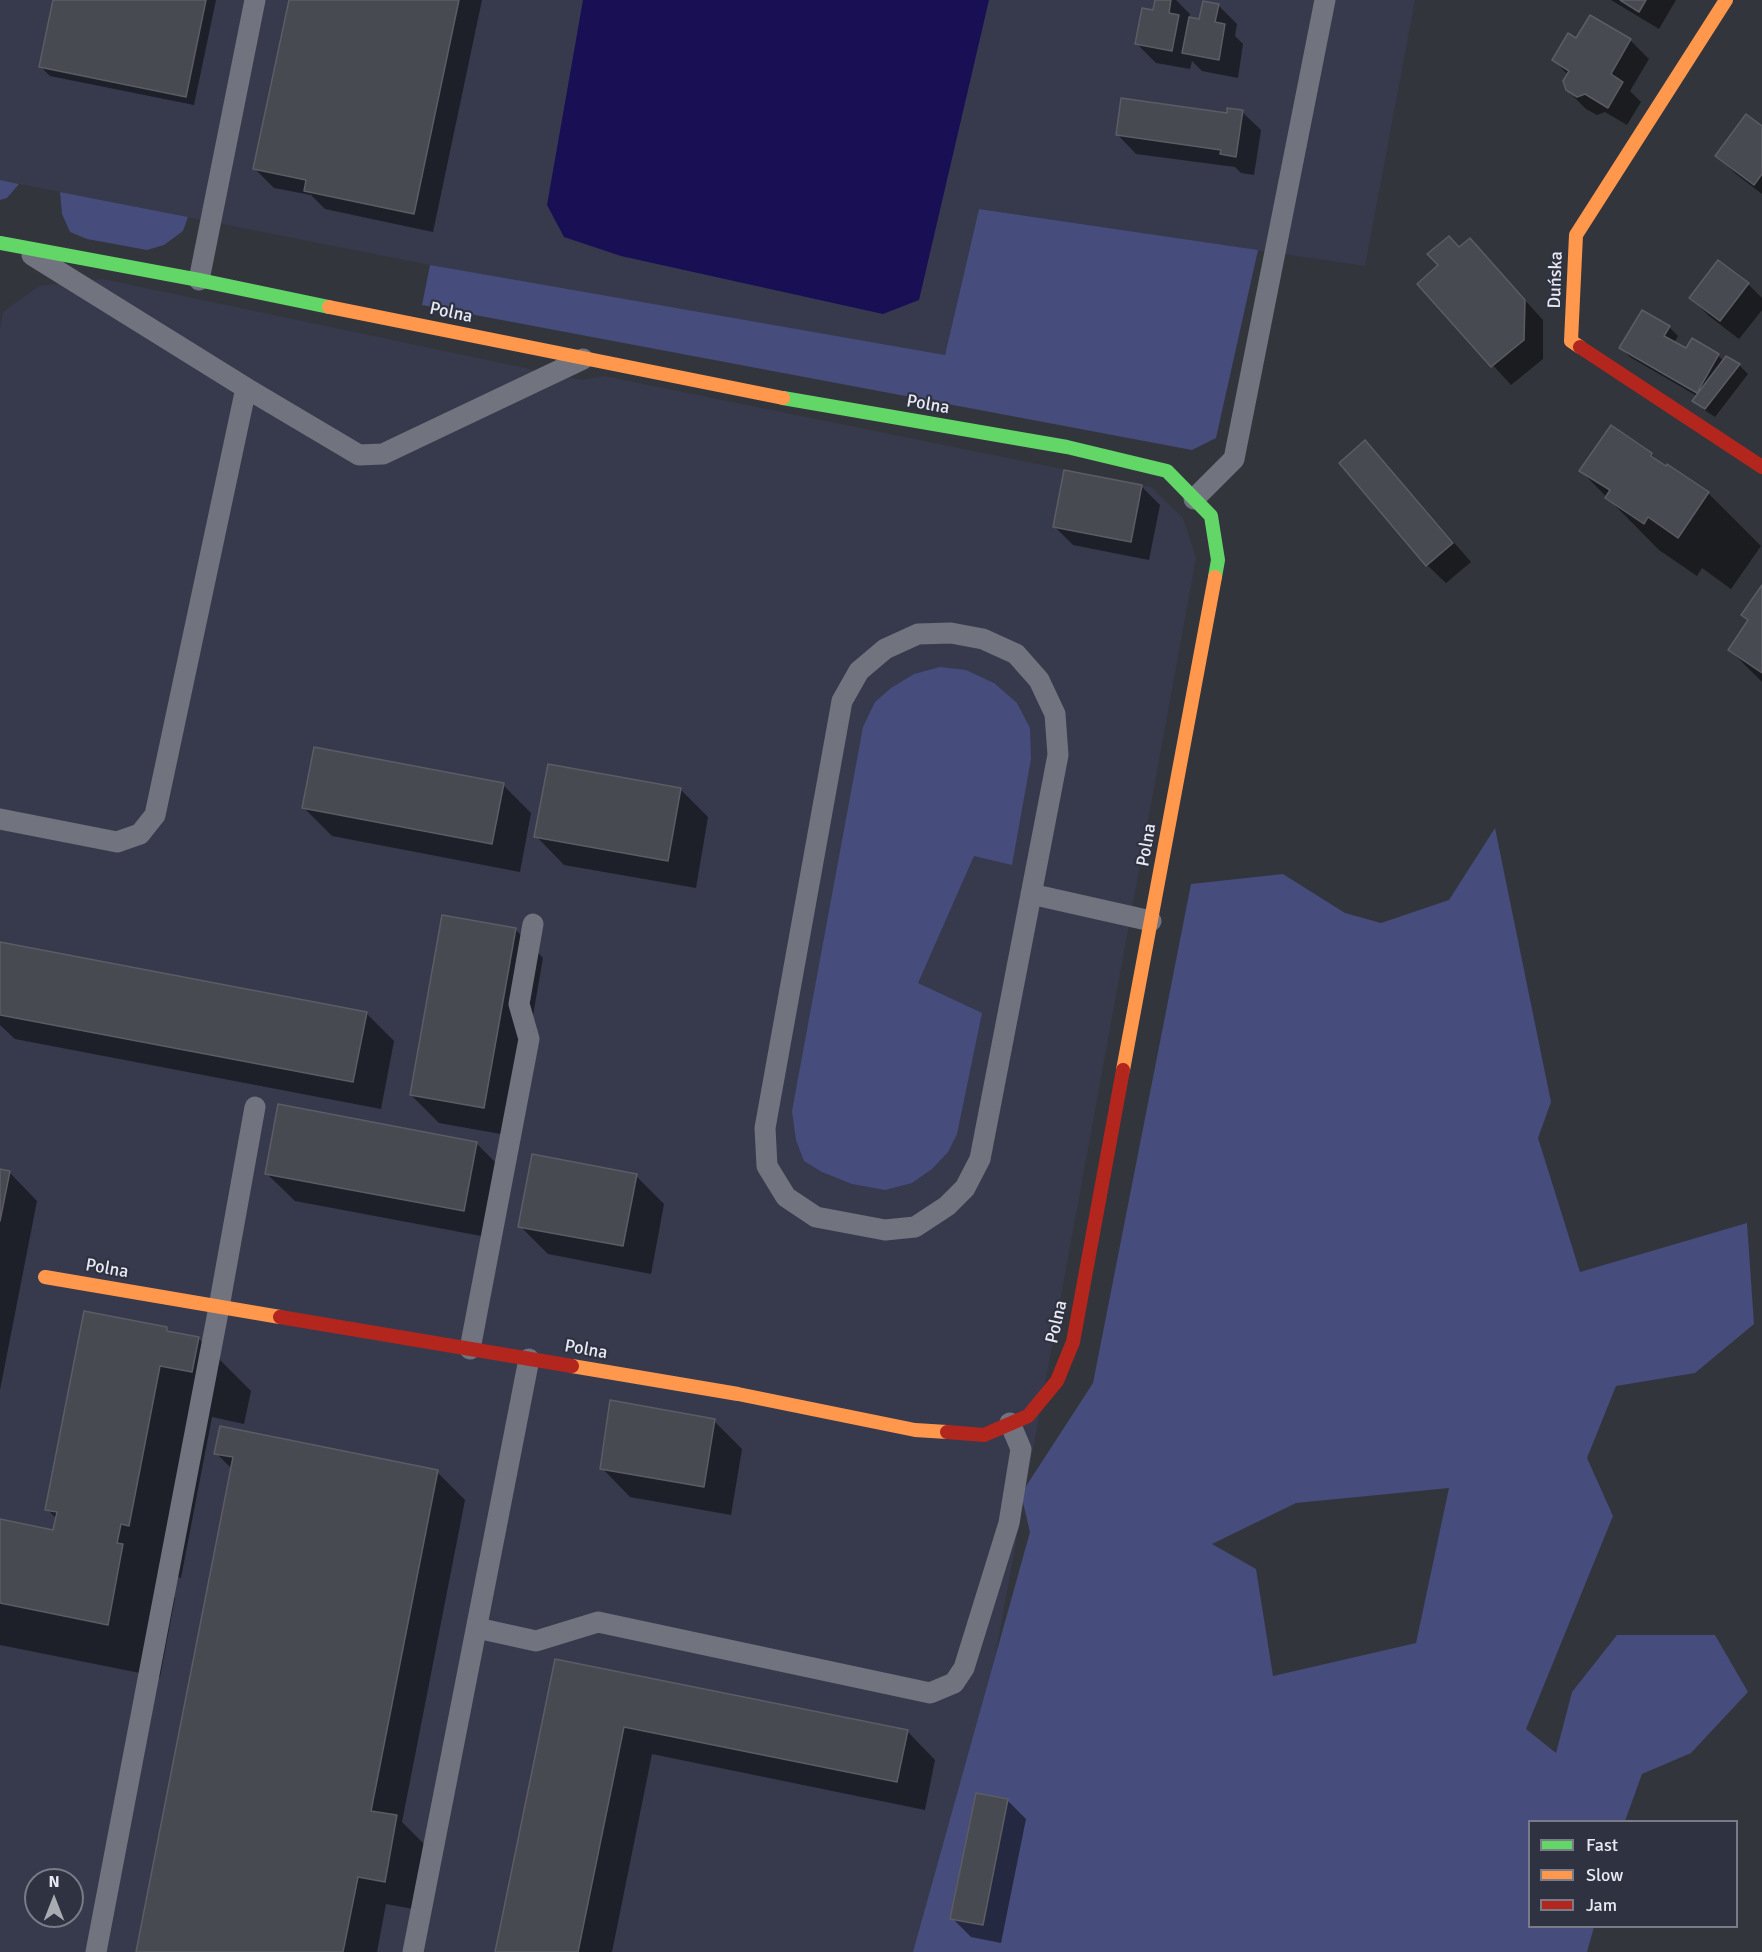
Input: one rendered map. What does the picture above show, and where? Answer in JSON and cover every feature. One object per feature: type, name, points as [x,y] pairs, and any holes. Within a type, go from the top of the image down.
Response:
[{"type":"street","name":"Duńska","points":[[1726,0],[1576,235],[1571,341],[1762,467]]},
{"type":"street","name":"Polna","points":[[9,245],[199,280],[757,394],[1067,447],[1167,471],[1211,516],[1218,560],[1073,1342],[1057,1381],[1028,1416],[984,1435],[915,1430],[738,1394],[45,1277]]},
{"type":"lane","points":[[199,280],[255,0]]},
{"type":"lane","points":[[1194,499],[1234,459],[1325,0]]},
{"type":"lane","points":[[9,245],[359,455],[383,454],[583,359]]},
{"type":"lane","points":[[0,819],[117,843],[140,834],[155,815],[246,388]]},
{"type":"lane","points":[[951,633],[983,639],[1016,654],[1039,680],[1055,714],[1058,755],[1031,894],[980,1159],[965,1188],[947,1206],[915,1227],[885,1230],[816,1217],[786,1197],[767,1166],[765,1128],[842,701],[859,671],[885,649],[918,634],[951,633]]},
{"type":"lane","points":[[1031,894],[1151,921]]},
{"type":"lane","points":[[470,1349],[529,1039],[519,1004],[533,924]]},
{"type":"lane","points":[[96,1952],[255,1107]]},
{"type":"lane","points":[[413,1952],[529,1359]]},
{"type":"lane","points":[[477,1628],[536,1641],[598,1622],[930,1693],[954,1683],[964,1668],[1009,1522],[1021,1449],[1011,1424]]},
{"type":"shaded area","points":[[0,0],[1415,0],[1365,266],[979,209],[945,355],[501,279],[0,180]]},
{"type":"shaded area","points":[[583,0],[989,0],[919,300],[883,314],[621,256],[564,237],[547,205]]},
{"type":"shaded area","points":[[0,180],[19,184],[7,198],[0,200]]},
{"type":"shaded area","points":[[60,192],[188,217],[183,231],[164,245],[147,250],[87,239],[70,232],[62,214]]},
{"type":"shaded area","points":[[979,209],[1258,250],[1216,438],[1192,450],[422,305],[430,265],[945,355]]},
{"type":"shaded area","points":[[103,279],[582,380],[604,376],[1151,487],[1183,518],[1196,558],[941,1952],[0,1952],[0,331],[3,312],[39,286]]},
{"type":"shaded area","points":[[940,667],[966,670],[994,683],[1017,703],[1030,728],[1031,759],[1012,865],[974,856],[918,983],[982,1013],[957,1134],[948,1152],[932,1169],[912,1183],[885,1190],[852,1184],[822,1172],[804,1161],[796,1140],[792,1111],[863,727],[875,702],[891,688],[914,674]]},
{"type":"shaded area","points":[[1495,828],[1551,1102],[1538,1138],[1580,1272],[1747,1223],[1754,1324],[1695,1373],[1616,1386],[1587,1458],[1613,1516],[1526,1729],[1556,1753],[1572,1692],[1617,1635],[1715,1635],[1748,1692],[1691,1753],[1642,1774],[1625,1820],[1528,1820],[1528,1928],[1594,1928],[1587,1952],[913,1952],[1030,1532],[1021,1494],[1093,1383],[1191,884],[1283,874],[1345,913],[1381,923],[1449,900]],"holes":[[[1449,1488],[1416,1643],[1273,1676],[1256,1569],[1212,1544],[1296,1503]]]},
{"type":"building","points":[[53,0],[206,0],[186,97],[39,67]]},
{"type":"building","points":[[289,0],[459,0],[414,214],[304,191],[306,180],[253,169]]},
{"type":"building","points":[[1155,0],[1171,0],[1169,13],[1179,15],[1172,51],[1135,44],[1142,8],[1153,10]]},
{"type":"building","points":[[1620,0],[1646,0],[1639,12]]},
{"type":"building","points":[[1203,1],[1219,4],[1215,22],[1225,24],[1219,60],[1182,53],[1189,17],[1199,19]]},
{"type":"building","points":[[1590,15],[1631,39],[1611,74],[1623,82],[1608,108],[1585,94],[1577,97],[1566,90],[1563,81],[1569,71],[1552,60],[1568,33],[1576,38]]},
{"type":"building","points":[[1121,98],[1227,113],[1227,108],[1243,110],[1236,157],[1220,154],[1221,150],[1116,135]]},
{"type":"building","points":[[1746,114],[1762,126],[1762,174],[1754,185],[1715,156]]},
{"type":"building","points":[[1449,236],[1459,247],[1470,238],[1525,300],[1524,340],[1491,367],[1417,284],[1438,265],[1427,254]]},
{"type":"building","points":[[1718,260],[1749,283],[1720,321],[1689,298]]},
{"type":"building","points":[[1642,310],[1670,326],[1664,336],[1686,348],[1692,338],[1719,354],[1697,393],[1619,348]]},
{"type":"building","points":[[1726,356],[1740,364],[1705,409],[1692,401]]},
{"type":"building","points":[[1611,425],[1652,453],[1651,456],[1709,492],[1678,538],[1648,517],[1644,524],[1605,498],[1610,490],[1579,471]]},
{"type":"building","points":[[1365,440],[1453,543],[1426,566],[1339,463]]},
{"type":"building","points":[[1064,470],[1142,485],[1131,542],[1053,527]]},
{"type":"building","points":[[1762,585],[1762,673],[1728,650],[1748,620],[1741,615]]},
{"type":"building","points":[[314,747],[504,783],[492,844],[302,808]]},
{"type":"building","points":[[548,764],[681,788],[668,861],[534,837]]},
{"type":"building","points":[[442,915],[516,928],[484,1108],[410,1095]]},
{"type":"building","points":[[0,942],[367,1012],[353,1082],[0,1015]]},
{"type":"building","points":[[278,1104],[477,1142],[464,1211],[265,1174]]},
{"type":"building","points":[[532,1154],[637,1174],[623,1246],[518,1227]]},
{"type":"building","points":[[0,1169],[10,1171],[0,1221]]},
{"type":"building","points":[[84,1311],[167,1327],[167,1331],[199,1337],[192,1372],[160,1366],[129,1526],[121,1524],[117,1543],[123,1544],[108,1625],[0,1603],[0,1519],[53,1530],[57,1512],[45,1510]]},
{"type":"building","points":[[610,1400],[715,1419],[704,1487],[600,1469]]},
{"type":"building","points":[[220,1426],[438,1470],[371,1811],[397,1815],[385,1882],[358,1877],[343,1952],[136,1952],[233,1457],[214,1454]]},
{"type":"building","points":[[555,1659],[908,1730],[897,1782],[624,1727],[578,1952],[495,1952]]},
{"type":"building","points":[[976,1793],[1008,1799],[983,1925],[950,1919]]},
{"type":"traffic: fast","points":[[0,243],[329,307]]},
{"type":"traffic: fast","points":[[783,398],[1067,447],[1167,471],[1211,516],[1218,560],[1215,577]]},
{"type":"traffic: slow","points":[[1580,347],[1571,341],[1576,235],[1726,0]]},
{"type":"traffic: slow","points":[[329,307],[783,398]]},
{"type":"traffic: slow","points":[[1123,1070],[1215,577]]},
{"type":"traffic: slow","points":[[45,1277],[280,1317]]},
{"type":"traffic: slow","points":[[572,1366],[738,1394],[915,1430],[947,1432]]},
{"type":"traffic: jam","points":[[1580,347],[1762,467]]},
{"type":"traffic: jam","points":[[947,1432],[984,1435],[1028,1416],[1057,1381],[1073,1342],[1123,1070]]},
{"type":"traffic: jam","points":[[280,1317],[572,1366]]}]
